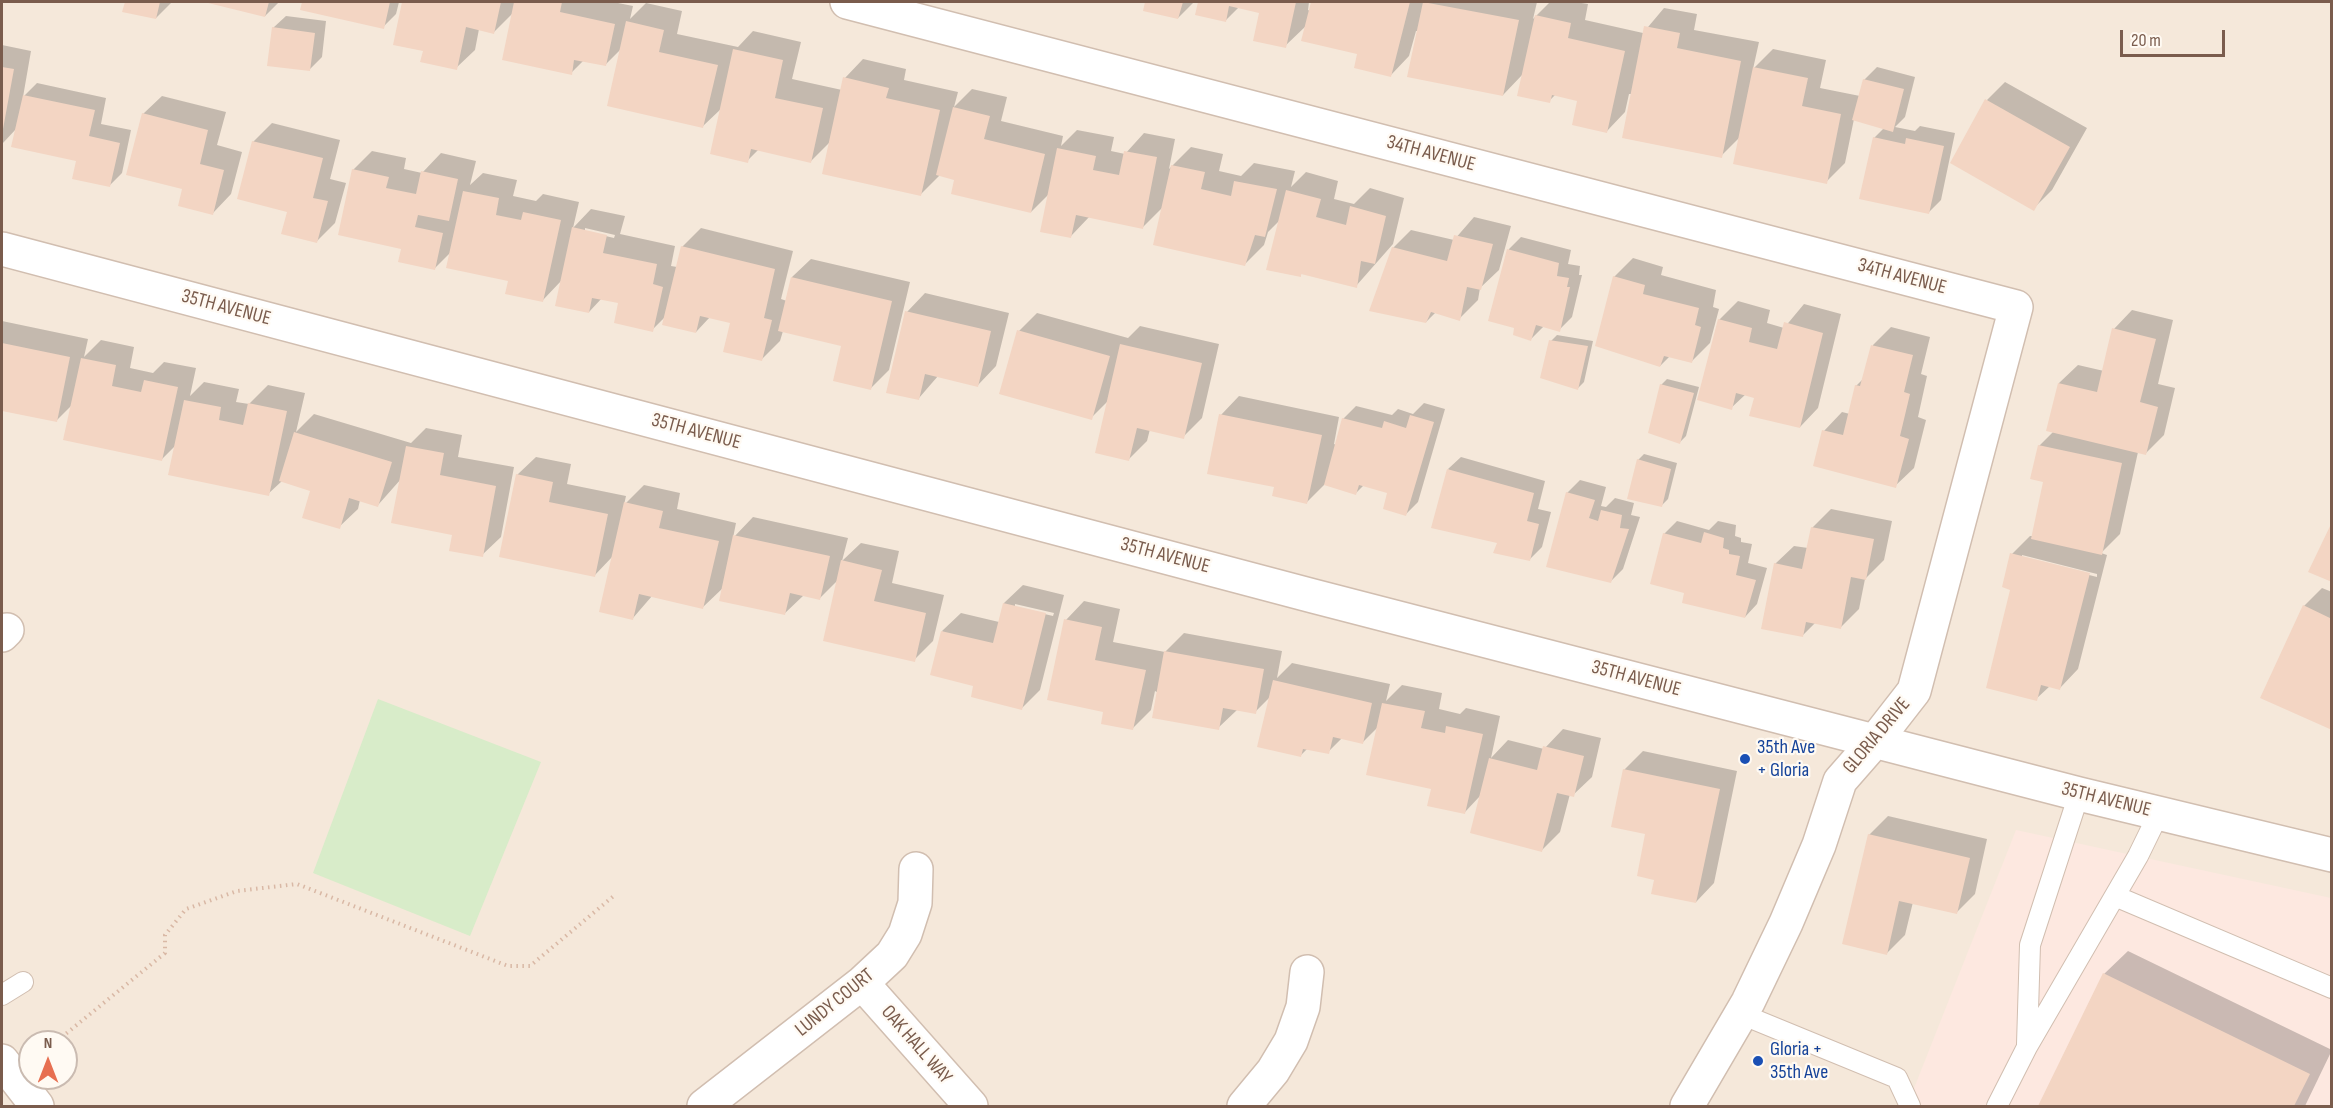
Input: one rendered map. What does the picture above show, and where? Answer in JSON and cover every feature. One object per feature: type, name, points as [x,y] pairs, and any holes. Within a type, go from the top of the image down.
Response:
[{"type":"street","name":"34TH AVENUE","points":[[847,2],[2016,307]]},
{"type":"street","name":"35TH AVENUE","points":[[2,249],[1875,741],[2079,794],[2331,855]]},
{"type":"street","name":"GLORIA DRIVE","points":[[1687,1107],[1741,1014],[1791,914],[1819,845],[1840,781],[1914,692],[2016,307]]},
{"type":"street","name":"LUNDY COURT","points":[[704,1107],[862,983],[892,955],[905,934],[915,903],[916,869]]},
{"type":"street","points":[[1244,1107],[1272,1071],[1291,1041],[1303,1007],[1307,972]]},
{"type":"street","name":"OAK HALL WAY","points":[[862,983],[971,1107]]},
{"type":"street","points":[[2,1061],[37,1107]]},
{"type":"lane","points":[[2027,1047],[2030,945],[2079,794]]},
{"type":"lane","points":[[1997,1107],[2027,1047],[2115,896],[2159,813]]},
{"type":"lane","points":[[2115,896],[2331,988]]},
{"type":"lane","points":[[2,995],[23,982]]},
{"type":"lane","points":[[1741,1014],[1897,1078],[1910,1107]]},
{"type":"path","points":[[70,1030],[165,953],[165,935],[186,909],[237,891],[297,884],[508,966],[530,966],[616,894]]},
{"type":"shaded area","points":[[2,2],[2331,2],[2331,1106],[2,1106]]},
{"type":"shaded area","points":[[2016,830],[2331,898],[2331,1106],[1907,1106]]},
{"type":"green space","points":[[378,699],[541,762],[470,936],[313,873]]},
{"type":"building","points":[[125,2],[160,2],[156,19],[122,12]]},
{"type":"building","points":[[204,2],[269,2],[265,17]]},
{"type":"building","points":[[302,2],[390,2],[384,29],[300,10]]},
{"type":"building","points":[[402,2],[501,2],[494,34],[466,27],[457,70],[420,62],[423,51],[393,45]]},
{"type":"building","points":[[514,2],[562,2],[560,12],[615,24],[606,66],[574,60],[572,75],[502,60]]},
{"type":"building","points":[[1145,2],[1183,2],[1178,19],[1143,11]]},
{"type":"building","points":[[1198,2],[1296,2],[1286,48],[1253,41],[1259,13],[1229,6],[1226,22],[1195,15]]},
{"type":"building","points":[[1311,2],[1410,2],[1391,77],[1354,68],[1357,54],[1301,41]]},
{"type":"building","points":[[1423,2],[1519,20],[1503,96],[1407,77]]},
{"type":"building","points":[[1535,15],[1571,23],[1568,38],[1625,51],[1607,133],[1572,125],[1577,101],[1552,95],[1550,103],[1517,96]]},
{"type":"building","points":[[626,21],[664,30],[659,52],[718,65],[703,128],[607,106]]},
{"type":"building","points":[[1644,26],[1680,33],[1677,48],[1741,61],[1722,158],[1622,138]]},
{"type":"building","points":[[272,27],[315,33],[310,71],[267,66]]},
{"type":"building","points":[[733,49],[783,60],[775,98],[823,108],[811,163],[751,149],[748,163],[710,154]]},
{"type":"building","points":[[2,67],[14,69],[3,129],[2,129]]},
{"type":"building","points":[[1753,67],[1808,78],[1802,106],[1841,114],[1827,184],[1733,164]]},
{"type":"building","points":[[843,77],[889,88],[886,98],[940,110],[921,196],[822,174]]},
{"type":"building","points":[[1863,79],[1904,89],[1893,132],[1852,120]]},
{"type":"building","points":[[23,95],[95,110],[89,136],[120,143],[110,187],[72,179],[76,161],[11,147]]},
{"type":"building","points":[[1985,99],[2070,147],[2034,211],[1950,163]]},
{"type":"building","points":[[953,107],[990,116],[984,139],[1045,154],[1031,213],[951,194],[954,180],[936,175]]},
{"type":"building","points":[[142,113],[208,130],[200,164],[224,170],[213,215],[178,206],[182,189],[126,175]]},
{"type":"building","points":[[1873,137],[1905,144],[1906,138],[1944,146],[1929,214],[1859,199]]},
{"type":"building","points":[[252,141],[323,158],[313,198],[328,201],[317,243],[281,234],[287,212],[237,199]]},
{"type":"building","points":[[1057,148],[1096,156],[1093,170],[1119,175],[1124,151],[1157,157],[1143,229],[1076,215],[1071,238],[1040,232]]},
{"type":"building","points":[[1171,165],[1205,172],[1201,189],[1231,196],[1234,181],[1277,189],[1265,237],[1255,235],[1245,266],[1153,245]]},
{"type":"building","points":[[352,169],[389,177],[386,188],[416,194],[421,171],[458,179],[449,221],[418,215],[415,227],[443,233],[435,270],[398,262],[401,249],[338,235]]},
{"type":"building","points":[[1286,190],[1321,199],[1316,217],[1346,225],[1350,206],[1386,216],[1375,264],[1361,261],[1357,288],[1301,274],[1301,277],[1266,270]]},
{"type":"building","points":[[463,191],[499,198],[496,215],[521,220],[523,212],[561,220],[543,302],[505,294],[508,281],[446,268]]},
{"type":"building","points":[[572,227],[607,235],[603,253],[657,264],[653,284],[663,287],[653,332],[614,323],[618,303],[592,298],[589,313],[555,306]]},
{"type":"building","points":[[1454,235],[1493,244],[1481,290],[1467,287],[1460,321],[1431,312],[1426,323],[1369,311],[1392,247],[1447,261]]},
{"type":"building","points":[[681,246],[775,269],[764,318],[772,320],[762,361],[723,352],[730,323],[700,316],[696,333],[662,325]]},
{"type":"building","points":[[1507,249],[1559,263],[1557,276],[1569,278],[1567,287],[1570,287],[1560,332],[1536,325],[1531,341],[1513,335],[1514,328],[1488,321]]},
{"type":"building","points":[[1613,276],[1645,285],[1643,294],[1699,308],[1695,325],[1701,327],[1692,363],[1664,356],[1660,367],[1595,346]]},
{"type":"building","points":[[791,277],[892,301],[871,390],[833,381],[841,346],[778,331]]},
{"type":"building","points":[[905,311],[991,331],[978,387],[925,374],[919,400],[886,393]]},
{"type":"building","points":[[1718,319],[1752,328],[1749,342],[1777,349],[1784,322],[1823,333],[1800,428],[1749,416],[1754,398],[1736,393],[1732,410],[1697,400]]},
{"type":"building","points":[[2112,328],[2156,339],[2140,402],[2158,407],[2146,455],[2046,431],[2058,383],[2097,392]]},
{"type":"building","points":[[1017,330],[1110,356],[1092,420],[999,394]]},
{"type":"building","points":[[1549,340],[1588,346],[1578,390],[1540,378]]},
{"type":"building","points":[[2,343],[70,357],[57,422],[2,411]]},
{"type":"building","points":[[1120,344],[1202,363],[1184,439],[1137,428],[1129,461],[1095,453]]},
{"type":"building","points":[[1871,345],[1913,355],[1904,392],[1910,394],[1900,436],[1909,439],[1896,488],[1813,466],[1822,430],[1843,435],[1855,385],[1860,386]]},
{"type":"building","points":[[81,358],[116,365],[112,386],[141,392],[144,380],[178,387],[162,461],[63,440]]},
{"type":"building","points":[[1660,384],[1694,393],[1680,444],[1648,433]]},
{"type":"building","points":[[184,400],[221,407],[219,420],[243,425],[248,403],[287,411],[269,496],[168,475]]},
{"type":"building","points":[[1219,414],[1322,435],[1307,504],[1272,496],[1274,487],[1207,474]]},
{"type":"building","points":[[1410,415],[1434,422],[1406,516],[1383,509],[1387,493],[1359,485],[1356,495],[1324,485],[1342,418],[1382,428],[1384,421],[1406,428]]},
{"type":"building","points":[[294,432],[392,462],[378,507],[349,498],[340,529],[302,518],[310,491],[279,481]]},
{"type":"building","points":[[2038,445],[2122,463],[2102,555],[2031,539],[2043,482],[2030,479]]},
{"type":"building","points":[[406,446],[444,453],[440,475],[496,486],[483,557],[449,551],[452,535],[391,523]]},
{"type":"building","points":[[1637,459],[1671,469],[1662,507],[1627,499]]},
{"type":"building","points":[[1447,469],[1534,493],[1527,521],[1539,524],[1530,561],[1493,553],[1497,543],[1431,528]]},
{"type":"building","points":[[516,474],[553,482],[549,502],[608,514],[595,577],[499,557]]},
{"type":"building","points":[[1566,492],[1595,500],[1589,518],[1598,521],[1601,510],[1622,515],[1620,528],[1629,529],[1611,583],[1546,567]]},
{"type":"building","points":[[624,502],[663,511],[659,528],[719,541],[703,609],[639,594],[633,620],[599,612]]},
{"type":"building","points":[[2332,522],[2332,582],[2308,572]]},
{"type":"building","points":[[1811,527],[1874,539],[1866,580],[1851,577],[1841,629],[1806,622],[1803,637],[1761,629],[1774,563],[1802,569]]},
{"type":"building","points":[[1704,532],[1724,538],[1723,548],[1729,550],[1729,554],[1740,556],[1736,575],[1756,580],[1745,618],[1682,603],[1684,593],[1650,584],[1663,533],[1701,543]]},
{"type":"building","points":[[733,535],[830,556],[820,600],[790,593],[785,615],[719,601]]},
{"type":"building","points":[[2010,553],[2090,573],[2060,690],[2041,685],[2037,701],[1986,688],[2010,590],[2002,587]]},
{"type":"building","points":[[841,560],[882,570],[874,601],[926,613],[915,662],[823,641]]},
{"type":"building","points":[[1003,603],[1046,613],[1022,710],[971,697],[973,686],[930,675],[941,631],[993,643]]},
{"type":"building","points":[[2303,605],[2332,619],[2332,730],[2260,698]]},
{"type":"building","points":[[1064,619],[1102,627],[1095,660],[1146,670],[1133,730],[1101,724],[1103,712],[1047,700]]},
{"type":"building","points":[[1164,651],[1264,669],[1256,714],[1223,708],[1219,730],[1152,718]]},
{"type":"building","points":[[1273,680],[1372,703],[1363,744],[1333,737],[1329,754],[1303,749],[1301,757],[1257,747]]},
{"type":"building","points":[[1382,703],[1425,711],[1421,728],[1445,733],[1446,726],[1483,734],[1465,814],[1427,806],[1431,789],[1366,775]]},
{"type":"building","points":[[1543,746],[1584,756],[1574,797],[1557,793],[1542,852],[1470,833],[1489,758],[1537,770]]},
{"type":"building","points":[[1623,769],[1720,789],[1696,903],[1651,894],[1654,880],[1637,876],[1645,834],[1611,827]]},
{"type":"building","points":[[1868,834],[1970,858],[1957,914],[1899,901],[1887,955],[1842,944]]},
{"type":"building","points":[[2103,973],[2310,1074],[2294,1106],[2038,1106]]},
{"type":"place","name":"35th Ave + Gloria","points":[[1745,759]]},
{"type":"place","name":"Gloria + 35th Ave","points":[[1758,1061]]}]
